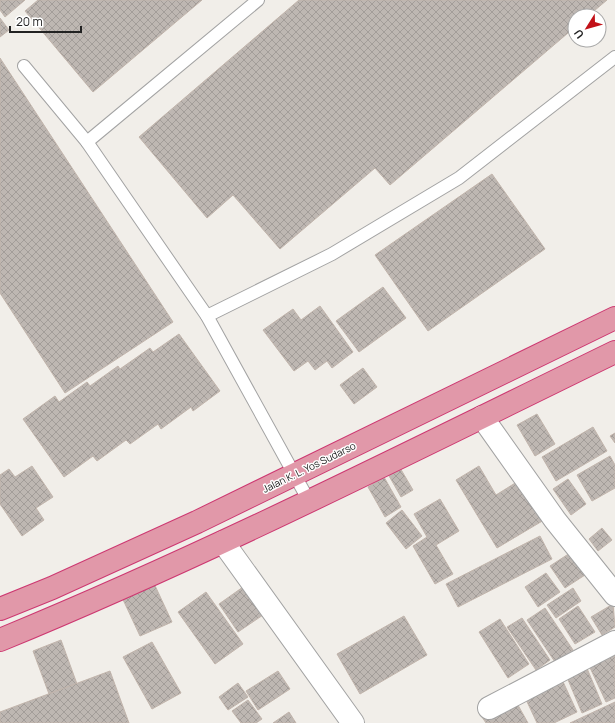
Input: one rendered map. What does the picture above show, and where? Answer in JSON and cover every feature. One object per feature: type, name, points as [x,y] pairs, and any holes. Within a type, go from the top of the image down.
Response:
[{"type":"highway","name":"Jalan K. L. Yos Sudarso","points":[[0,609],[52,588],[197,522],[615,318]]},
{"type":"highway","points":[[0,640],[69,612],[223,542],[615,352]]},
{"type":"street","points":[[482,417],[554,520],[615,595]]},
{"type":"street","points":[[223,542],[353,723]]},
{"type":"street","points":[[489,708],[615,642]]},
{"type":"lane","points":[[87,142],[258,0]]},
{"type":"lane","points":[[208,316],[332,254],[459,178],[615,57]]},
{"type":"lane","points":[[24,66],[87,142],[208,316],[309,501]]},
{"type":"building","points":[[0,0],[25,0],[5,17],[0,10]]},
{"type":"building","points":[[38,0],[202,0],[93,92],[25,11]]},
{"type":"building","points":[[299,0],[607,0],[598,8],[567,8],[567,34],[390,185],[375,168],[280,249],[233,195],[207,218],[139,137]]},
{"type":"building","points":[[0,18],[9,30],[0,37]]},
{"type":"building","points":[[0,58],[173,322],[65,393],[0,293]]},
{"type":"building","points":[[492,174],[545,249],[428,331],[375,255]]},
{"type":"building","points":[[383,287],[406,318],[359,352],[336,321]]},
{"type":"building","points":[[320,306],[353,352],[332,368],[327,361],[315,370],[308,361],[294,371],[263,330],[293,309],[301,320]]},
{"type":"building","points":[[179,334],[220,391],[193,411],[191,407],[161,429],[158,424],[130,444],[126,440],[97,461],[93,456],[64,477],[23,419],[55,396],[59,402],[87,382],[90,386],[118,366],[120,369],[150,348],[153,352]]},
{"type":"building","points":[[363,368],[377,387],[354,404],[340,385]]},
{"type":"building","points":[[537,414],[555,444],[535,456],[517,425]]},
{"type":"building","points":[[593,427],[607,451],[556,481],[542,457]]},
{"type":"building","points":[[615,433],[615,443],[610,436]]},
{"type":"building","points":[[610,456],[615,465],[615,488],[592,501],[577,475]]},
{"type":"building","points":[[396,461],[413,490],[401,497],[384,467]]},
{"type":"building","points":[[32,466],[53,497],[36,508],[44,520],[22,536],[0,504],[0,475],[9,469],[15,477]]},
{"type":"building","points":[[479,466],[496,495],[520,480],[544,520],[497,548],[456,480]]},
{"type":"building","points":[[384,477],[401,507],[385,517],[368,487]]},
{"type":"building","points":[[568,479],[586,504],[571,515],[553,489]]},
{"type":"building","points":[[440,499],[459,531],[436,545],[453,574],[435,584],[413,546],[427,537],[414,514]]},
{"type":"building","points":[[402,510],[422,536],[406,549],[386,523]]},
{"type":"building","points":[[602,528],[612,540],[598,551],[589,539]]},
{"type":"building","points":[[540,536],[552,559],[458,607],[446,584]]},
{"type":"building","points":[[570,553],[585,575],[565,588],[550,566]]},
{"type":"building","points":[[546,573],[560,592],[538,607],[525,587]]},
{"type":"building","points":[[151,577],[172,622],[140,636],[119,591]]},
{"type":"building","points":[[243,587],[263,615],[238,632],[219,604]]},
{"type":"building","points":[[573,588],[581,601],[556,618],[547,605]]},
{"type":"building","points":[[206,592],[243,644],[215,664],[178,612]]},
{"type":"building","points":[[613,604],[615,627],[602,635],[591,617]]},
{"type":"building","points":[[578,606],[595,632],[575,644],[559,619]]},
{"type":"building","points":[[545,608],[573,650],[555,662],[527,620]]},
{"type":"building","points":[[404,616],[427,655],[360,694],[337,654]]},
{"type":"building","points":[[522,618],[550,660],[536,670],[507,627]]},
{"type":"building","points":[[500,619],[529,664],[508,678],[479,632]]},
{"type":"building","points":[[61,640],[77,684],[49,694],[33,651]]},
{"type":"building","points":[[152,642],[181,693],[152,709],[123,657]]},
{"type":"building","points":[[615,646],[615,698],[606,702],[586,659]]},
{"type":"building","points":[[586,666],[602,704],[582,713],[566,675]]},
{"type":"building","points":[[110,671],[129,723],[0,723],[0,712]]},
{"type":"building","points":[[278,671],[290,689],[258,710],[246,691]]},
{"type":"building","points":[[559,673],[577,712],[554,723],[537,723],[522,691]]},
{"type":"building","points":[[238,683],[248,697],[228,710],[219,697]]},
{"type":"building","points":[[514,698],[528,723],[486,723],[482,717]]},
{"type":"building","points":[[248,700],[262,719],[256,723],[241,723],[232,711]]},
{"type":"building","points":[[615,702],[615,723],[570,723]]},
{"type":"building","points":[[289,712],[296,723],[273,723]]}]
